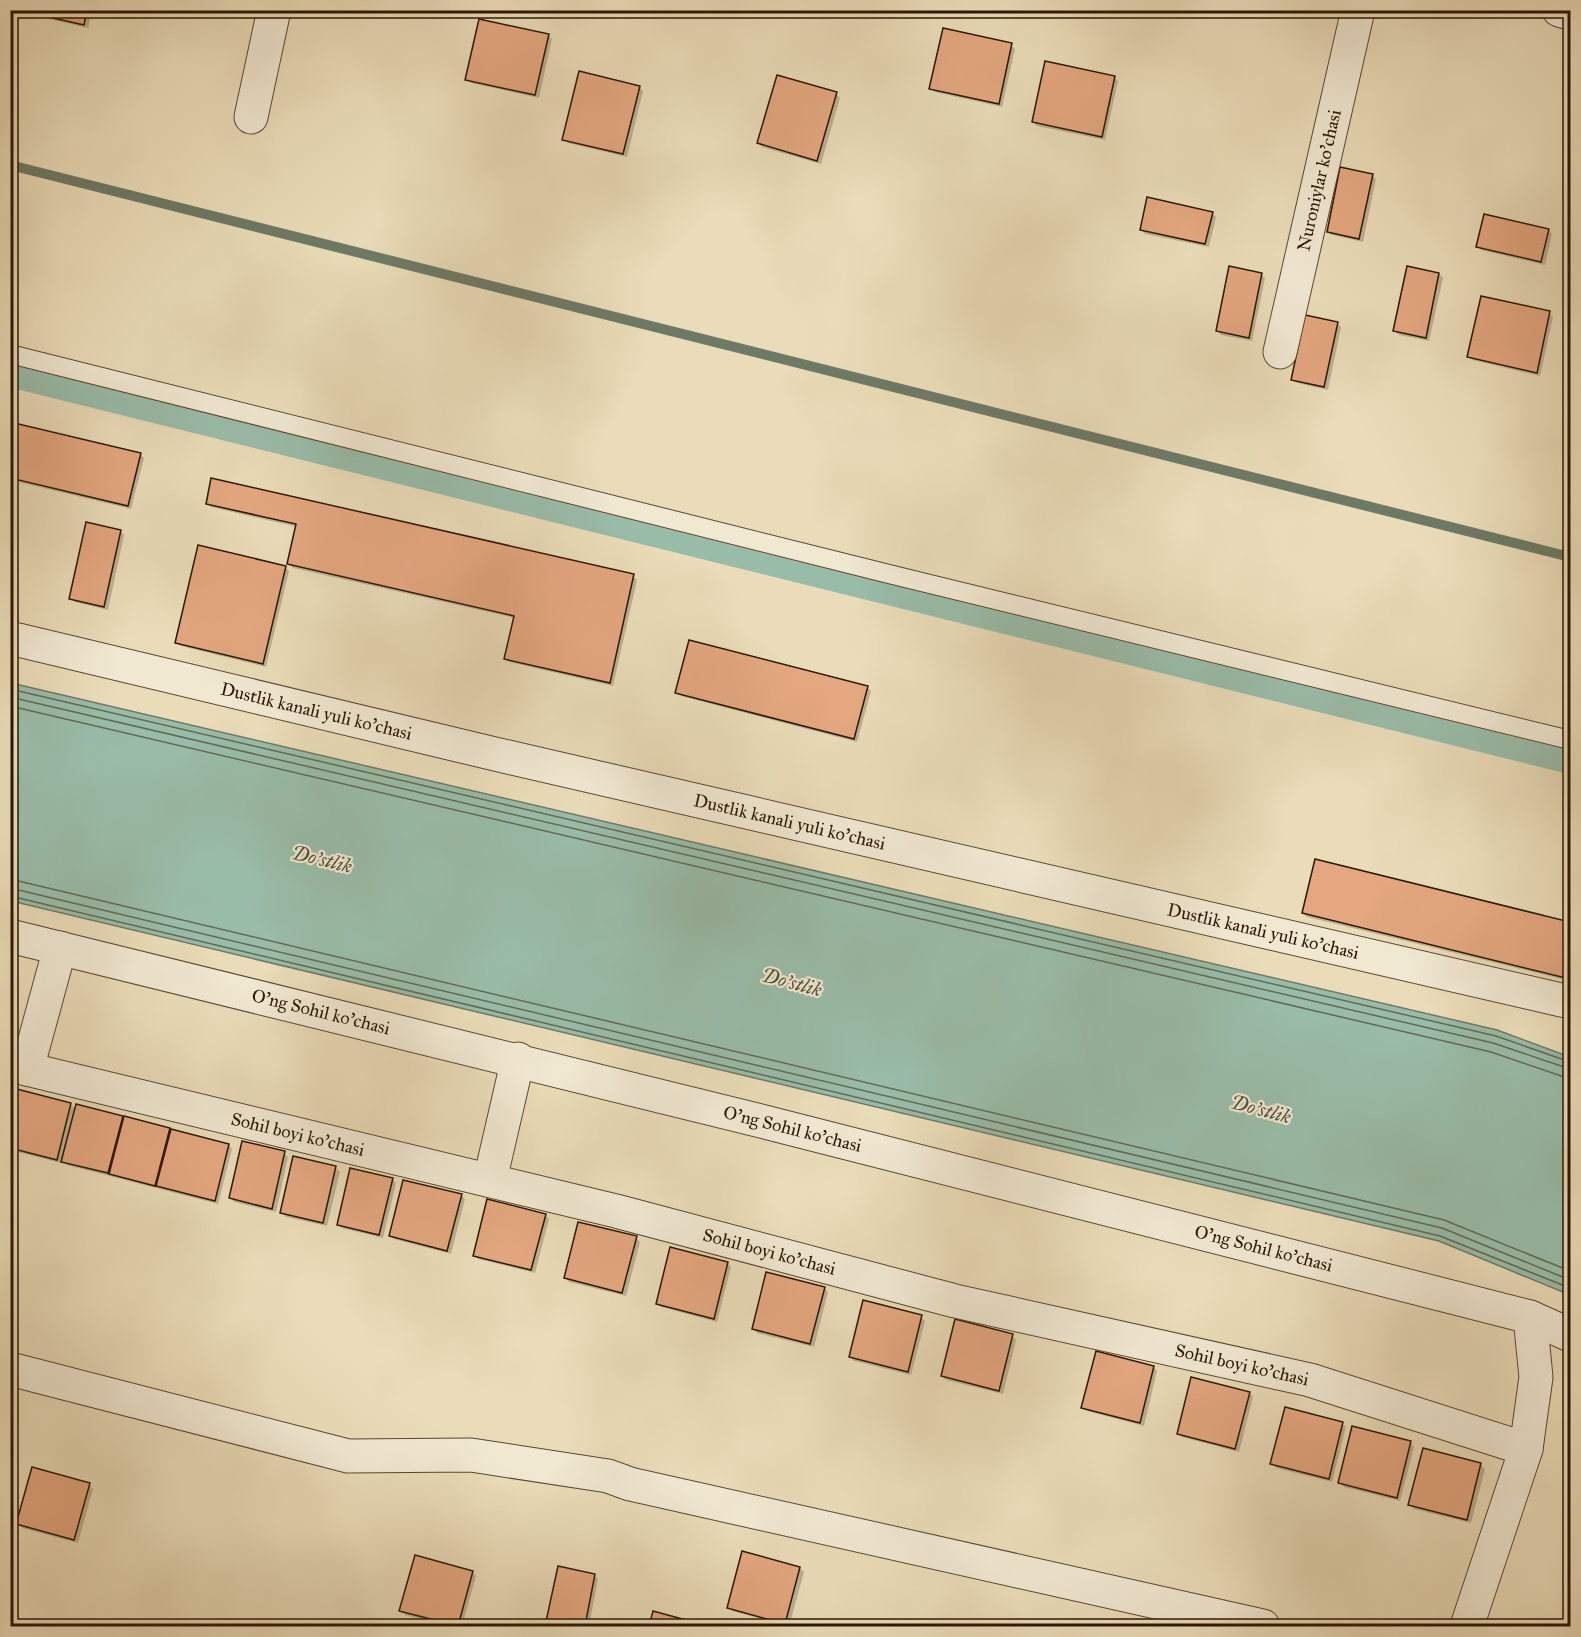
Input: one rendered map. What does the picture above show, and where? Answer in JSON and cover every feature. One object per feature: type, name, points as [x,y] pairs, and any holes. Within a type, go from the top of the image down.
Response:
[{"type":"street","points":[[251,117],[273,10]]},
{"type":"street","name":"Nuroniylar ko'chasi","points":[[1280,352],[1358,10]]},
{"type":"street","points":[[1559,10],[1570,13]]},
{"type":"street","name":"Dustlik kanali yuli ko'chasi","points":[[10,638],[495,754],[1570,1002]]},
{"type":"street","name":"O'ng Sohil ko'chasi","points":[[10,936],[518,1059],[1106,1207],[1530,1317],[1570,1335]]},
{"type":"street","points":[[19,1067],[60,948]]},
{"type":"street","points":[[490,1180],[518,1059]]},
{"type":"street","name":"Sohil boyi ko'chasi","points":[[19,1067],[616,1210],[955,1301],[1310,1380],[1526,1449]]},
{"type":"street","points":[[1467,1626],[1526,1449],[1536,1377],[1530,1317]]},
{"type":"street","points":[[10,1369],[348,1456],[471,1455],[608,1476],[642,1487],[1263,1626]]},
{"type":"lane","points":[[10,354],[1570,740]]},
{"type":"water","name":"Do'stlik","points":[[11,683],[1497,1030],[1570,1057],[1570,1295],[1439,1241],[11,901]]},
{"type":"building","points":[[18,10],[87,10],[84,25]]},
{"type":"building","points":[[479,19],[549,34],[535,95],[465,80]]},
{"type":"building","points":[[943,28],[1012,43],[999,104],[929,89]]},
{"type":"building","points":[[1045,61],[1115,76],[1102,137],[1032,122]]},
{"type":"building","points":[[579,71],[640,86],[623,154],[562,140]]},
{"type":"building","points":[[777,75],[837,92],[817,161],[757,143]]},
{"type":"building","points":[[1340,167],[1373,174],[1359,239],[1327,232]]},
{"type":"building","points":[[1147,197],[1213,212],[1205,244],[1140,230]]},
{"type":"building","points":[[1484,214],[1549,229],[1541,262],[1476,247]]},
{"type":"building","points":[[1229,266],[1262,273],[1249,338],[1216,331]]},
{"type":"building","points":[[1407,266],[1439,273],[1426,338],[1393,331]]},
{"type":"building","points":[[1481,296],[1550,311],[1537,373],[1467,357]]},
{"type":"building","points":[[1305,315],[1338,322],[1324,387],[1291,380]]},
{"type":"building","points":[[10,422],[141,453],[128,506],[10,478]]},
{"type":"building","points":[[211,478],[634,574],[610,683],[504,659],[514,616],[287,564],[296,524],[206,504]]},
{"type":"building","points":[[86,522],[121,530],[104,607],[69,599]]},
{"type":"building","points":[[198,545],[286,566],[263,664],[175,643]]},
{"type":"building","points":[[689,640],[868,686],[854,739],[675,693]]},
{"type":"building","points":[[1315,859],[1570,922],[1570,979],[1302,913]]},
{"type":"building","points":[[13,1088],[71,1103],[57,1160],[10,1148]]},
{"type":"building","points":[[76,1104],[123,1116],[108,1173],[61,1162]]},
{"type":"building","points":[[124,1116],[170,1128],[155,1186],[109,1174]]},
{"type":"building","points":[[171,1129],[229,1144],[215,1201],[156,1186]]},
{"type":"building","points":[[242,1141],[285,1151],[272,1209],[229,1198]]},
{"type":"building","points":[[293,1156],[336,1166],[323,1223],[280,1213]]},
{"type":"building","points":[[350,1168],[393,1178],[379,1235],[337,1225]]},
{"type":"building","points":[[403,1180],[462,1194],[447,1251],[389,1236]]},
{"type":"building","points":[[487,1199],[546,1214],[531,1270],[473,1256]]},
{"type":"building","points":[[578,1222],[637,1236],[622,1293],[564,1278]]},
{"type":"building","points":[[670,1247],[728,1262],[714,1319],[656,1304]]},
{"type":"building","points":[[766,1272],[825,1287],[810,1344],[752,1329]]},
{"type":"building","points":[[863,1300],[922,1315],[908,1372],[849,1357]]},
{"type":"building","points":[[955,1319],[1013,1334],[999,1391],[941,1376]]},
{"type":"building","points":[[1096,1351],[1154,1366],[1140,1423],[1081,1408]]},
{"type":"building","points":[[1191,1377],[1250,1392],[1235,1449],[1177,1434]]},
{"type":"building","points":[[1285,1407],[1343,1422],[1329,1479],[1270,1464]]},
{"type":"building","points":[[1352,1426],[1411,1441],[1397,1498],[1338,1483]]},
{"type":"building","points":[[1423,1448],[1481,1463],[1467,1520],[1408,1505]]},
{"type":"building","points":[[32,1467],[90,1483],[74,1540],[16,1524]]},
{"type":"building","points":[[742,1551],[800,1567],[785,1624],[727,1608]]},
{"type":"building","points":[[415,1555],[473,1571],[458,1626],[399,1611]]},
{"type":"building","points":[[558,1566],[595,1574],[585,1626],[545,1626]]},
{"type":"building","points":[[653,1611],[708,1626],[649,1626]]},
{"type":"waterway","points":[[10,165],[1570,557]]},
{"type":"waterway","points":[[10,370],[1570,757]]}]
